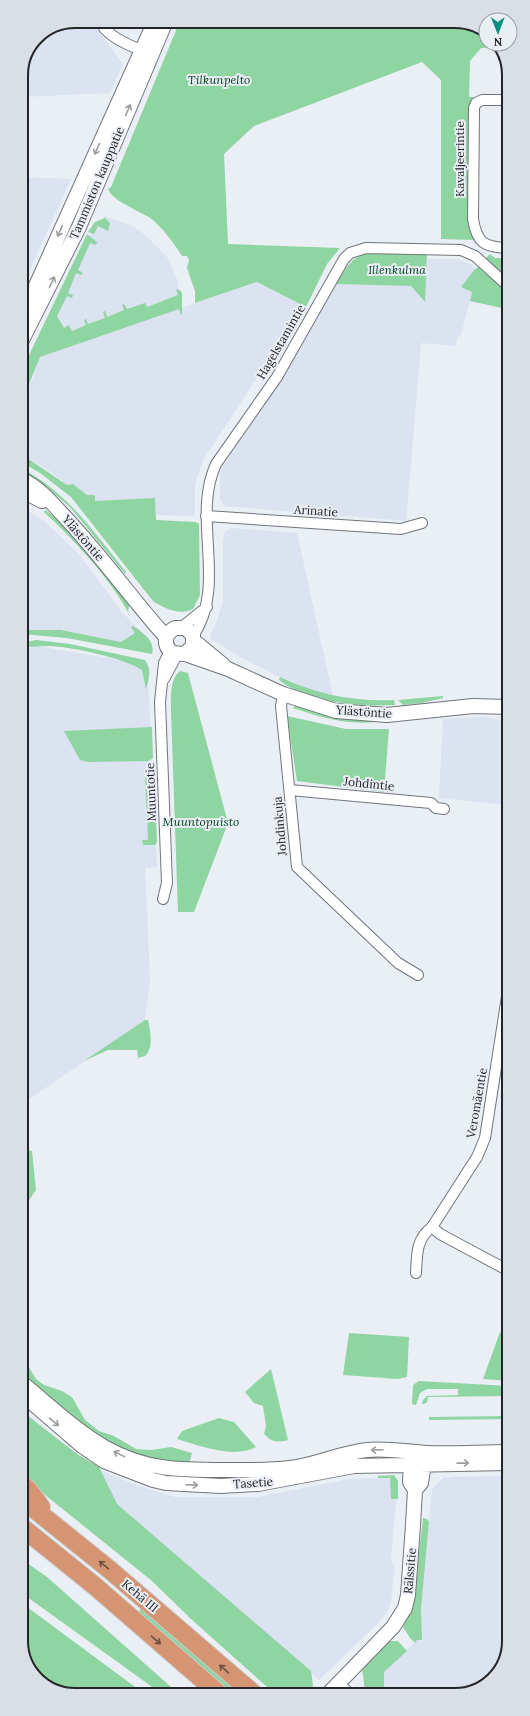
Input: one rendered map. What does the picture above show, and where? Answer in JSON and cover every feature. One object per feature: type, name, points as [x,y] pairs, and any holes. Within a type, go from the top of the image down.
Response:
[{"type":"highway","points":[[28,1490],[53,1524]]},
{"type":"highway","name":"Kehä III","points":[[28,1504],[247,1688]]},
{"type":"highway","name":"Kehä III","points":[[28,1532],[96,1587],[212,1688]]},
{"type":"highway","points":[[28,1547],[45,1560],[96,1587]]},
{"type":"main road","name":"Tammiston kauppatie","points":[[28,328],[79,227],[147,52],[153,28]]},
{"type":"main road","name":"Tammiston kauppatie","points":[[28,303],[75,195],[147,52],[162,28]]},
{"type":"main road","name":"Ylästöntie","points":[[28,482],[50,499],[58,510],[87,540],[137,604],[174,631],[189,631],[193,638],[228,669]]},
{"type":"main road","name":"Ylästöntie","points":[[28,493],[58,510]]},
{"type":"main road","name":"Ylästöntie","points":[[174,631],[166,646],[177,654],[228,669],[283,694],[336,711],[360,714],[403,714],[485,705],[502,706]]},
{"type":"main road","points":[[177,654],[191,650],[193,638]]},
{"type":"main road","name":"Tasetie","points":[[28,1388],[89,1437],[106,1448],[128,1459],[156,1467],[178,1470],[261,1470],[291,1468],[357,1451],[396,1449],[419,1458],[502,1463]]},
{"type":"main road","name":"Tasetie","points":[[28,1400],[82,1446],[104,1461],[147,1478],[166,1483],[221,1486],[258,1484],[354,1466],[419,1458],[502,1452]]},
{"type":"main road","name":"Rälssitie","points":[[333,1688],[392,1627],[405,1608],[408,1595],[415,1490],[421,1483],[419,1458]]},
{"type":"street","points":[[104,28],[108,32],[147,52]]},
{"type":"street","name":"Kavaljeerintie","points":[[485,245],[477,233],[473,219],[474,108],[476,103],[482,100],[502,100]]},
{"type":"street","points":[[475,256],[485,245],[502,248]]},
{"type":"street","name":"Hagelstamintie","points":[[193,638],[202,622],[209,597],[206,516],[208,485],[216,464],[277,377],[344,258],[350,253],[366,248],[461,250],[475,256],[502,280]]},
{"type":"street","name":"Arinatie","points":[[206,516],[401,529],[422,523]]},
{"type":"street","points":[[174,631],[207,607]]},
{"type":"street","name":"Muuntotie","points":[[163,899],[167,883],[160,702],[164,663],[177,654]]},
{"type":"street","name":"Johdinkuja","points":[[283,694],[281,706],[297,867],[398,963],[418,975]]},
{"type":"street","name":"Johdintie","points":[[290,790],[431,803],[436,808],[444,809]]},
{"type":"street","name":"Veromäentie","points":[[416,1273],[419,1242],[425,1232],[432,1227],[482,1146],[502,1026]]},
{"type":"street","points":[[432,1227],[440,1234],[502,1267]]},
{"type":"street","points":[[338,1683],[343,1688]]},
{"type":"shaded area","points":[[75,28],[96,28],[123,64],[110,93],[28,97],[29,66],[36,49],[49,36],[57,32]]},
{"type":"shaded area","points":[[126,28],[138,28],[137,29],[130,30]]},
{"type":"shaded area","points":[[28,177],[71,179],[28,274]]},
{"type":"shaded area","points":[[104,216],[133,226],[144,234],[167,257],[177,279],[182,308],[257,282],[304,306],[203,460],[195,484],[195,516],[156,515],[155,500],[90,503],[48,470],[28,458],[28,389],[34,376],[42,345],[94,226],[102,222]]},
{"type":"shaded area","points":[[427,259],[458,259],[472,265],[475,269],[461,287],[472,292],[461,335],[457,338],[456,346],[421,343],[406,521],[225,506],[220,499],[220,473],[232,452],[267,402],[335,284],[411,286],[424,301]]},
{"type":"shaded area","points":[[28,511],[43,520],[78,553],[122,612],[147,638],[147,648],[62,630],[28,630]]},
{"type":"shaded area","points":[[231,528],[297,533],[333,696],[293,684],[242,658],[211,639],[210,635],[223,602],[223,541],[225,532]]},
{"type":"shaded area","points":[[28,645],[136,663],[148,675],[157,867],[145,868],[150,981],[145,1020],[28,1100]]},
{"type":"shaded area","points":[[484,717],[502,720],[502,804],[439,798],[443,719]]},
{"type":"shaded area","points":[[95,1468],[136,1485],[175,1497],[257,1497],[349,1479],[389,1478],[397,1488],[391,1561],[395,1565],[391,1601],[388,1611],[379,1622],[319,1680],[101,1493]]},
{"type":"shaded area","points":[[502,1476],[502,1647],[497,1662],[488,1674],[481,1680],[461,1688],[367,1688],[417,1640],[422,1640],[421,1609],[432,1489],[444,1477]]},
{"type":"green space","name":"Tilkunpelto","points":[[177,28],[458,28],[478,34],[478,52],[470,61],[469,97],[479,97],[476,99],[475,240],[441,239],[441,80],[422,62],[254,126],[224,154],[228,244],[340,248],[327,264],[306,307],[257,282],[195,303],[195,291],[187,268],[189,260],[187,256],[182,256],[169,237],[153,220],[115,198],[108,189],[111,187]]},
{"type":"green space","points":[[105,218],[110,223],[108,231],[98,226],[94,234],[88,232],[95,222]]},
{"type":"green space","points":[[87,234],[97,242],[96,245],[90,243],[78,270],[83,273],[81,275],[76,273],[68,293],[73,295],[72,298],[67,296],[57,316],[64,328],[69,325],[72,331],[86,325],[84,320],[86,319],[88,324],[105,318],[103,312],[105,311],[107,317],[124,310],[122,305],[124,304],[127,309],[145,303],[147,307],[178,295],[176,289],[181,291],[181,315],[179,309],[40,357],[28,387],[28,357]]},
{"type":"green space","name":"Illenkulma","points":[[365,254],[427,254],[425,302],[411,286],[335,284],[351,262]]},
{"type":"green space","points":[[490,254],[495,258],[502,258],[502,274],[486,258]]},
{"type":"green space","points":[[480,266],[502,286],[502,308],[470,301],[472,292],[461,287],[475,269]]},
{"type":"green space","points":[[28,459],[67,485],[73,484],[87,495],[95,495],[95,501],[155,498],[156,520],[196,522],[199,524],[200,595],[193,609],[183,612],[172,610],[153,601],[71,497],[40,473],[28,466]]},
{"type":"green space","points":[[28,472],[53,489],[79,514],[126,572],[125,574],[70,507],[43,484],[28,475]]},
{"type":"green space","points":[[45,510],[66,525],[127,600],[129,607],[128,612],[101,572],[67,534],[44,512]]},
{"type":"green space","points":[[133,626],[147,637],[152,645],[152,654],[67,638],[28,635],[28,630],[61,630],[121,642],[135,633],[131,627]]},
{"type":"green space","points":[[36,640],[70,644],[145,660],[149,667],[149,678],[146,689],[142,670],[123,661],[71,648],[50,646],[28,647],[28,642]]},
{"type":"green space","name":"Muuntopuisto","points":[[180,671],[188,673],[228,823],[194,912],[178,912],[171,690],[174,679]]},
{"type":"green space","points":[[280,677],[307,688],[336,696],[365,700],[394,700],[395,705],[350,704],[319,699],[291,688],[279,680]]},
{"type":"green space","points":[[443,696],[443,698],[422,703],[403,705],[398,700]]},
{"type":"green space","points":[[296,704],[374,719],[374,722],[363,723],[333,720],[293,708]]},
{"type":"green space","points":[[287,716],[346,729],[389,729],[384,792],[297,781]]},
{"type":"green space","points":[[152,727],[153,758],[148,761],[87,762],[80,760],[64,731]]},
{"type":"green space","points":[[147,772],[154,772],[157,842],[155,845],[143,845],[142,840],[148,840],[145,774]]},
{"type":"green space","points":[[145,1020],[148,1020],[151,1039],[150,1048],[145,1056],[138,1058],[137,1050],[108,1050],[84,1061]]},
{"type":"green space","points":[[28,1150],[32,1151],[36,1190],[28,1201]]},
{"type":"green space","points":[[500,1332],[502,1332],[502,1380],[483,1379]]},
{"type":"green space","points":[[349,1333],[409,1337],[407,1377],[398,1379],[343,1375]]},
{"type":"green space","points":[[28,1366],[36,1379],[44,1385],[62,1391],[72,1397],[85,1420],[99,1431],[114,1436],[136,1449],[151,1450],[171,1447],[192,1453],[189,1464],[139,1458],[93,1434],[28,1382]]},
{"type":"green space","points":[[271,1369],[288,1440],[277,1442],[269,1439],[264,1434],[266,1426],[263,1406],[254,1403],[245,1392]]},
{"type":"green space","points":[[419,1381],[502,1386],[502,1396],[428,1397],[427,1402],[422,1404],[423,1400],[427,1396],[458,1395],[458,1389],[427,1389],[420,1393],[416,1405],[412,1404],[413,1385]]},
{"type":"green space","points":[[28,1416],[77,1454],[99,1467],[117,1504],[311,1671],[312,1688],[268,1688],[191,1619],[152,1581],[28,1481]]},
{"type":"green space","points":[[502,1416],[502,1419],[429,1420],[429,1417]]},
{"type":"green space","points":[[219,1418],[234,1422],[256,1447],[238,1452],[227,1452],[206,1448],[177,1439],[182,1431]]},
{"type":"green space","points":[[394,1475],[398,1481],[398,1499],[391,1499],[390,1478],[378,1478],[378,1476]]},
{"type":"green space","points":[[423,1518],[427,1519],[429,1522],[421,1609],[422,1640],[417,1640],[415,1643],[403,1627],[413,1603]]},
{"type":"green space","points":[[28,1564],[47,1577],[172,1688],[154,1688],[28,1598]]},
{"type":"green space","points":[[28,1608],[137,1688],[72,1688],[52,1682],[36,1667],[28,1647]]},
{"type":"green space","points":[[140,1609],[143,1609],[233,1688],[226,1688],[139,1614]]},
{"type":"green space","points":[[391,1641],[398,1641],[407,1651],[384,1672],[384,1688],[365,1688],[362,1671],[378,1649]]}]
